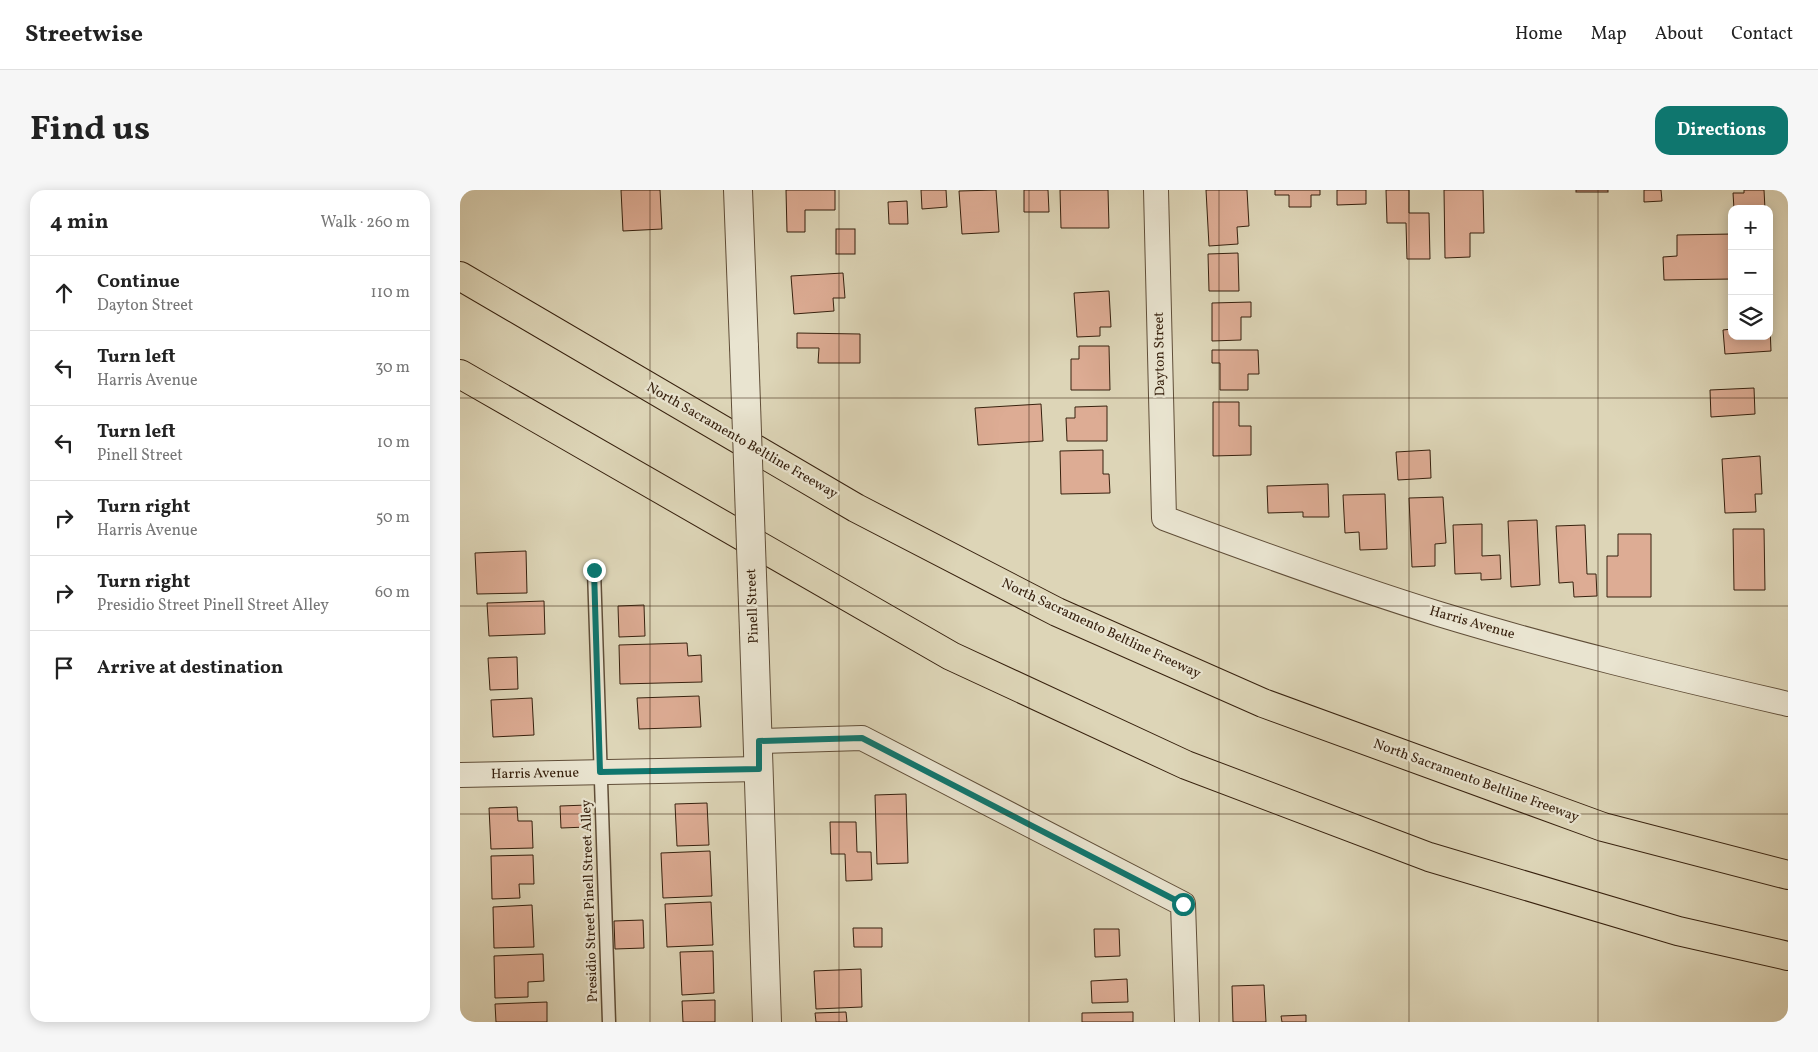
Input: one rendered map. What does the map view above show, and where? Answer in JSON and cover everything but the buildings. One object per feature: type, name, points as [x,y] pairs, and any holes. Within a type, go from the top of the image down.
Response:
[{"type":"highway","name":"North Sacramento Beltline Freeway","points":[[460,276],[856,508],[1056,612],[1263,703],[1603,828],[1788,875]]},
{"type":"highway","points":[[460,374],[951,656],[1177,761],[1429,857],[1678,931],[1788,970]]},
{"type":"highway","points":[[1678,931],[1788,956]]},
{"type":"street","name":"Pinell Street","points":[[738,190],[759,741],[767,1022]]},
{"type":"street","name":"Dayton Street","points":[[1156,190],[1164,518]]},
{"type":"street","name":"Harris Avenue","points":[[1164,518],[1301,568],[1439,614],[1633,668],[1788,704]]},
{"type":"street","points":[[759,741],[862,738],[1183,904],[1187,1022]]},
{"type":"street","name":"Harris Avenue","points":[[460,775],[759,769]]},
{"type":"lane","name":"Presidio Street Pinell Street Alley","points":[[594,570],[608,1022]]},
{"type":"route","points":[[594,570],[600,772],[759,769],[759,741],[862,738],[1183,904]]}]
